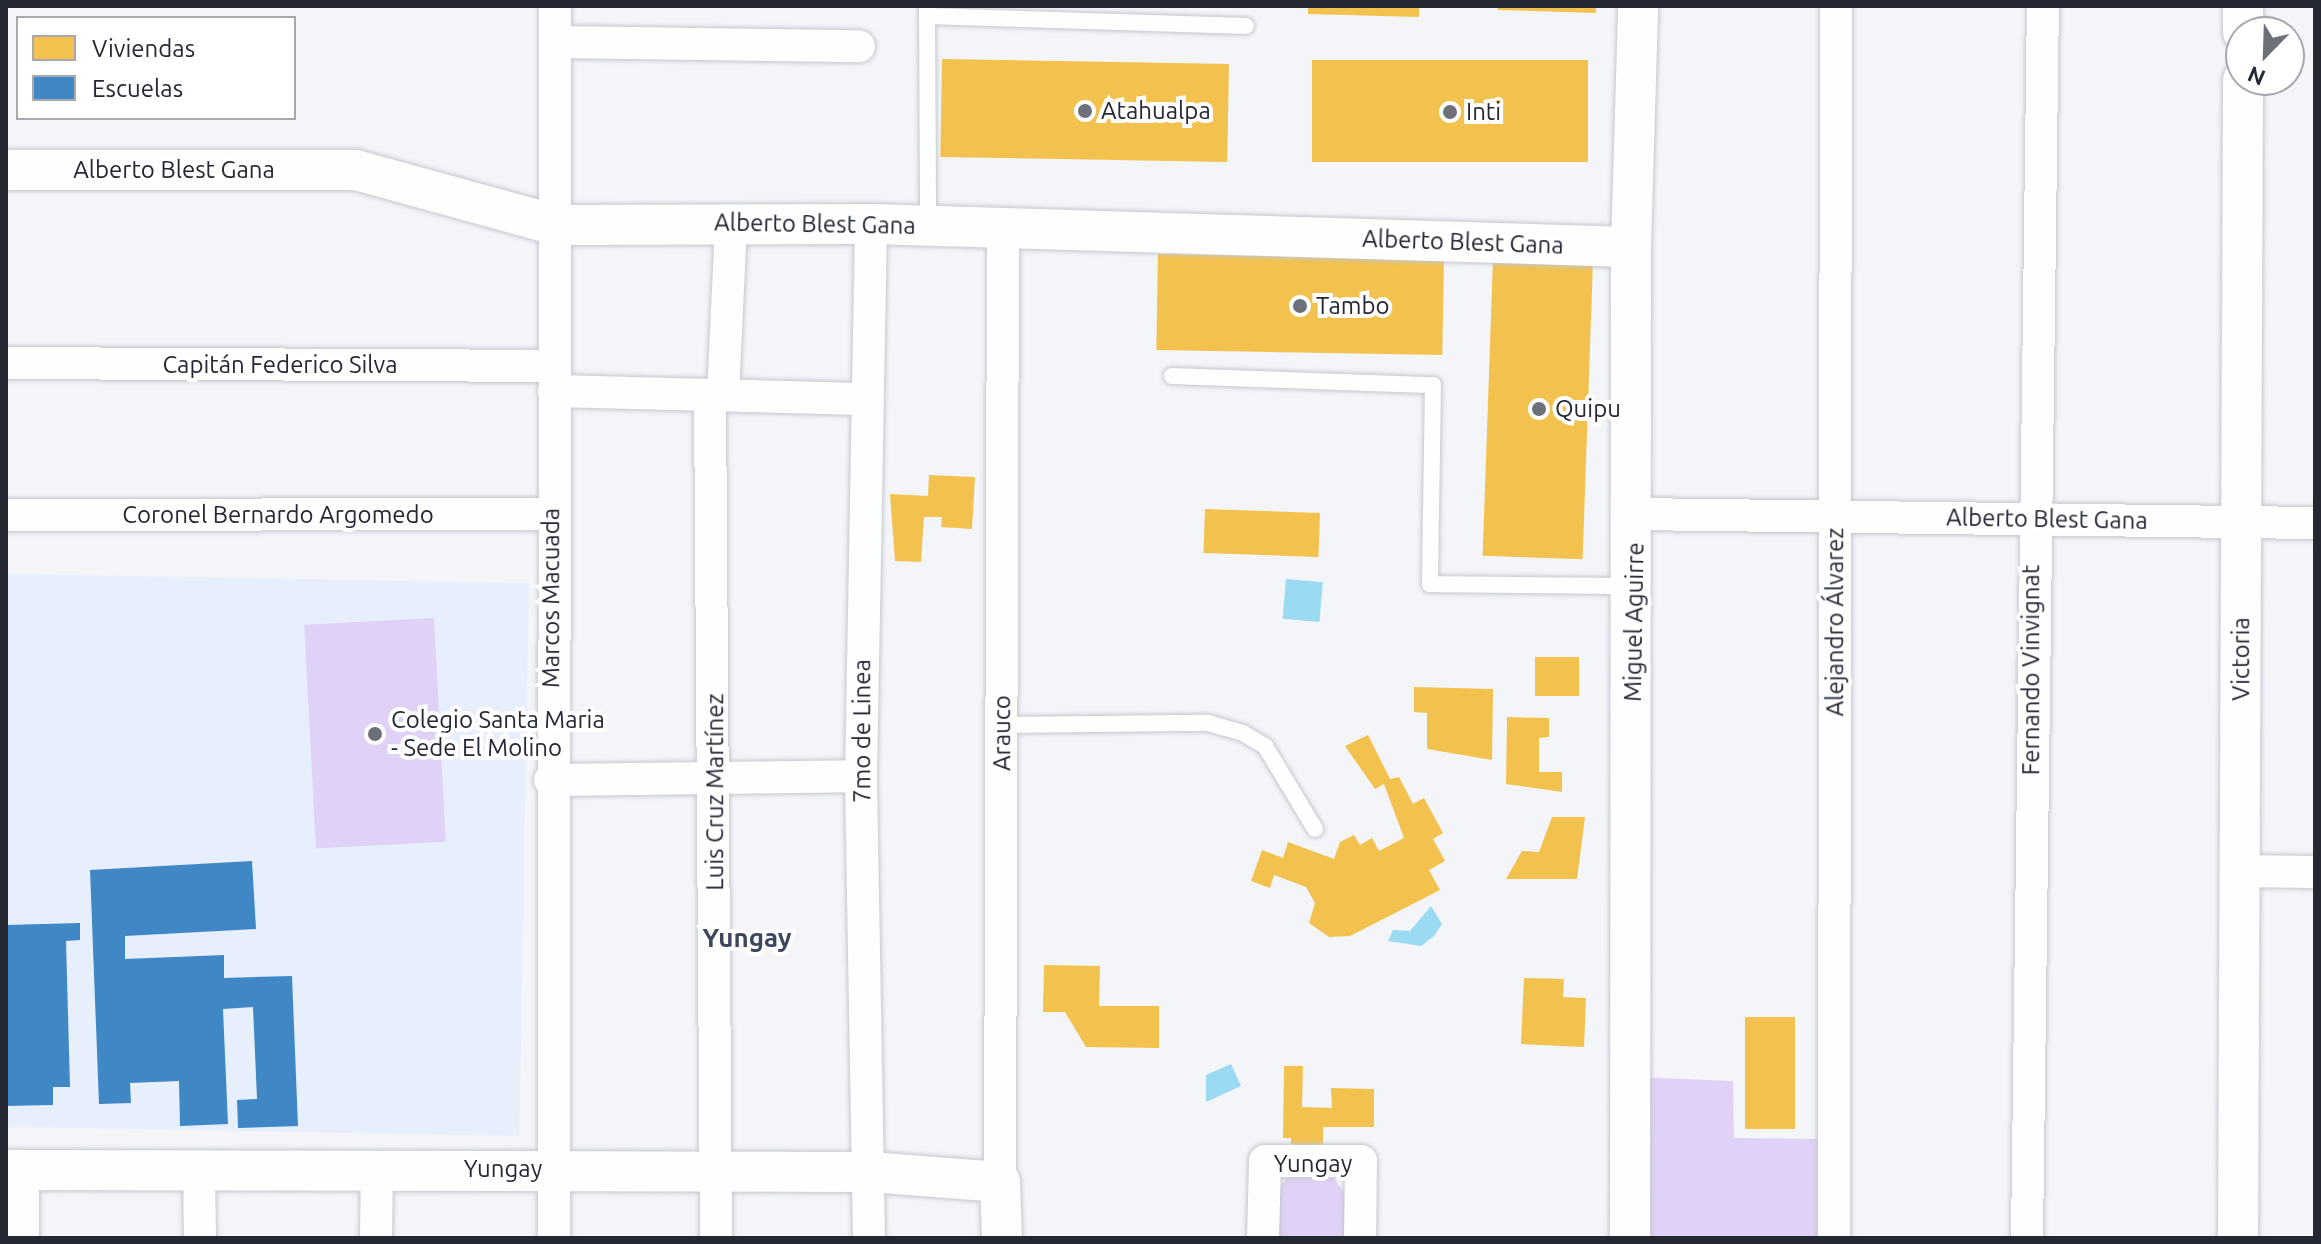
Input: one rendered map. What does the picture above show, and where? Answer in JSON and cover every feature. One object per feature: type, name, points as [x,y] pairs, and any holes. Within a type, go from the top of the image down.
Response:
[{"type":"street","name":"Marcos Macuada","points":[[554,1238],[550,514],[556,225],[555,6]]},
{"type":"street","name":"Miguel Aguirre","points":[[1630,1238],[1635,514],[1631,247],[1638,6]]},
{"type":"street","name":"Alejandro Álvarez","points":[[1834,1238],[1836,6]]},
{"type":"street","name":"Fernando Vinvignat","points":[[2027,1238],[2032,519],[2043,6]]},
{"type":"street","points":[[556,42],[859,46]]},
{"type":"street","name":"Victoria","points":[[2238,1238],[2243,96]]},
{"type":"street","name":"Alberto Blest Gana","points":[[6,170],[356,170],[556,225],[928,225],[1631,247]]},
{"type":"street","name":"Luis Cruz Martínez","points":[[716,1238],[717,395],[731,223]]},
{"type":"street","name":"7mo de Linea","points":[[869,1238],[861,776],[865,399],[871,224]]},
{"type":"street","name":"Arauco","points":[[1002,1238],[1003,228]]},
{"type":"street","name":"Capitán Federico Silva","points":[[6,363],[554,379],[717,395],[865,399]]},
{"type":"street","name":"Coronel Bernardo Argomedo","points":[[6,515],[550,514]]},
{"type":"street","name":"Alberto Blest Gana","points":[[1635,514],[2315,523]]},
{"type":"street","points":[[550,780],[715,775],[861,776]]},
{"type":"street","points":[[2240,871],[2315,872]]},
{"type":"street","name":"Yungay","points":[[1263,1238],[1265,1161],[1361,1161],[1360,1238]]},
{"type":"street","name":"Yungay","points":[[14,1171],[554,1168],[715,1173],[870,1172],[1000,1182]]},
{"type":"street","points":[[199,1169],[200,1238]]},
{"type":"street","points":[[376,1238],[377,1170]]},
{"type":"street","points":[[14,1171],[23,1238]]},
{"type":"lane","points":[[928,225],[927,11],[1246,26]]},
{"type":"lane","points":[[1172,376],[1433,385],[1430,584],[1633,586]]},
{"type":"lane","points":[[1002,725],[1208,723],[1243,733],[1265,746],[1315,829]]},
{"type":"shaded area","name":"Colegio Santa Maria - Sede El Molino","points":[[6,574],[529,583],[519,1136],[6,1127]]},
{"type":"shaded area","name":"Colegio Santa Maria - Sede El Molino","points":[[434,618],[446,842],[316,848],[304,625]]},
{"type":"shaded area","points":[[1635,1077],[1733,1081],[1734,1138],[1818,1139],[1818,1238],[1631,1238]]},
{"type":"shaded area","points":[[1326,1168],[1350,1200],[1350,1238],[1277,1238],[1280,1186],[1294,1170]]},
{"type":"water","points":[[1286,579],[1323,582],[1319,622],[1283,619]]},
{"type":"water","points":[[1431,906],[1442,924],[1434,936],[1421,946],[1388,941],[1393,930],[1410,931]]},
{"type":"water","points":[[1231,1064],[1241,1086],[1206,1102],[1206,1075]]},
{"type":"building: Viviendas","points":[[1308,6],[1419,6],[1419,17],[1308,14]]},
{"type":"building: Viviendas","points":[[1498,6],[1596,6],[1596,13],[1498,10]]},
{"type":"building: Viviendas","name":"Atahualpa","points":[[942,59],[1229,64],[1227,162],[940,157]]},
{"type":"building: Viviendas","name":"Inti","points":[[1312,60],[1588,60],[1588,162],[1312,162]]},
{"type":"building: Viviendas","name":"Tambo","points":[[1158,254],[1444,259],[1442,355],[1156,350]]},
{"type":"building: Viviendas","name":"Quipu","points":[[1493,259],[1593,262],[1583,559],[1483,556]]},
{"type":"building: Viviendas","points":[[929,475],[975,477],[972,529],[941,527],[942,517],[924,517],[921,562],[895,561],[890,494],[928,496]]},
{"type":"building: Viviendas","points":[[1205,509],[1320,513],[1318,557],[1203,553]]},
{"type":"building: Viviendas","points":[[1535,657],[1579,657],[1579,696],[1535,696]]},
{"type":"building: Viviendas","points":[[1414,687],[1493,689],[1492,760],[1427,749],[1427,713],[1414,712]]},
{"type":"building: Viviendas","points":[[1507,717],[1549,718],[1549,737],[1539,738],[1539,772],[1562,772],[1562,792],[1506,784]]},
{"type":"building: Viviendas","points":[[1368,735],[1390,779],[1399,777],[1413,804],[1424,798],[1443,833],[1433,839],[1445,861],[1429,870],[1440,890],[1350,936],[1329,937],[1309,923],[1315,903],[1306,887],[1274,875],[1270,888],[1251,881],[1262,850],[1283,858],[1288,842],[1334,859],[1340,842],[1354,835],[1360,845],[1372,838],[1379,851],[1404,838],[1384,784],[1375,789],[1345,746]]},
{"type":"building: Viviendas","points":[[1552,817],[1585,817],[1577,879],[1506,879],[1522,851],[1539,852]]},
{"type":"building: Viviendas","points":[[1044,965],[1100,966],[1099,1006],[1159,1006],[1159,1048],[1086,1047],[1065,1012],[1043,1012]]},
{"type":"building: Viviendas","points":[[1524,978],[1564,979],[1563,997],[1586,998],[1584,1047],[1521,1044]]},
{"type":"building: Viviendas","points":[[1745,1017],[1795,1017],[1795,1129],[1745,1129]]},
{"type":"building: Viviendas","points":[[1284,1066],[1303,1066],[1302,1107],[1332,1108],[1331,1088],[1374,1089],[1374,1127],[1323,1127],[1323,1147],[1291,1147],[1291,1138],[1283,1138]]},
{"type":"building: Escuelas","points":[[252,861],[256,929],[125,936],[125,959],[224,955],[224,978],[292,976],[298,1126],[238,1128],[237,1100],[257,1099],[253,1007],[223,1009],[228,1124],[180,1126],[179,1081],[130,1083],[131,1103],[99,1104],[90,870]]},
{"type":"building: Escuelas","points":[[80,923],[80,940],[66,941],[70,1087],[53,1087],[53,1105],[6,1106],[6,925]]},
{"type":"place","name":"Atahualpa","points":[[1085,111]]},
{"type":"place","name":"Inti","points":[[1450,112]]},
{"type":"place","name":"Tambo","points":[[1300,306]]},
{"type":"place","name":"Quipu","points":[[1539,409]]},
{"type":"place","name":"Colegio Santa Maria - Sede El Molino","points":[[375,734]]},
{"type":"district","name":"Yungay","points":[[747,938]]}]
